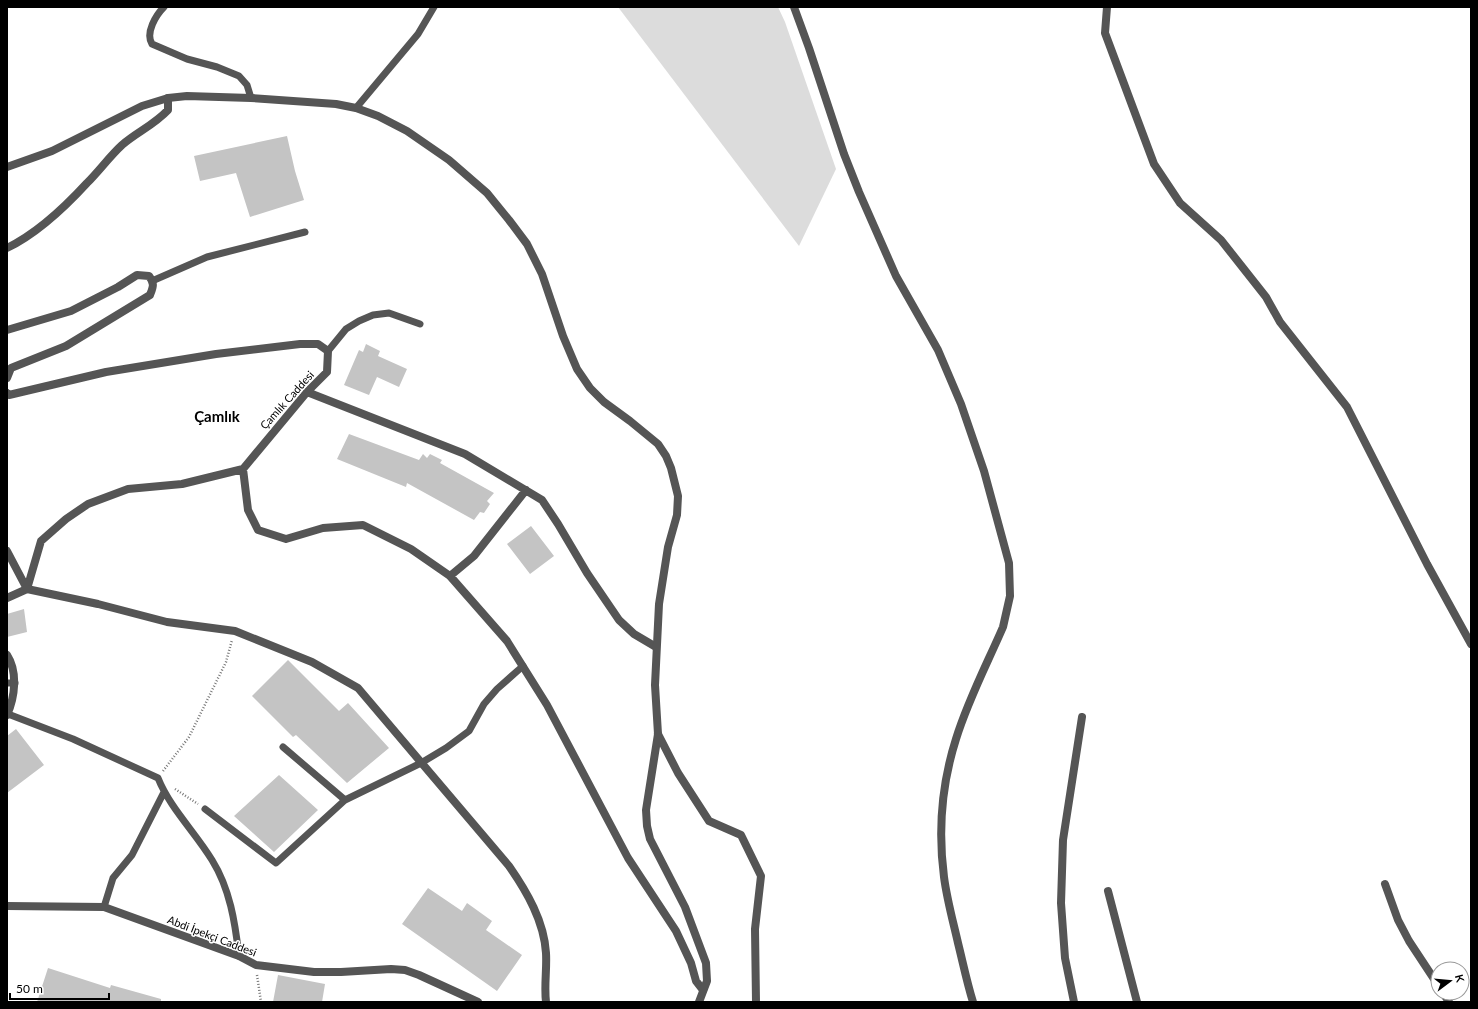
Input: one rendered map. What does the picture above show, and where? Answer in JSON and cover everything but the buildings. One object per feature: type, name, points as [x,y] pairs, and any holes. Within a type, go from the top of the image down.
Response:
[{"type":"street","points":[[794,7],[810,48],[844,154],[862,199],[896,276],[938,350],[961,404],[984,471],[1008,563],[1010,596],[1007,613],[1003,627],[964,716],[956,740],[945,785],[942,817],[941,843],[944,877],[949,907],[973,1002]]},
{"type":"street","points":[[1107,7],[1105,33],[1154,164],[1180,202],[1221,240],[1266,297],[1280,322],[1347,407],[1427,564],[1471,644]]},
{"type":"street","points":[[7,167],[52,151],[142,106],[168,98],[188,96],[251,98],[336,104],[356,108],[378,116],[408,131],[449,160],[487,193],[527,244],[542,274],[563,336],[577,369],[590,388],[604,402],[653,440],[666,456],[671,468],[678,496],[677,515],[668,547],[659,604],[655,685],[658,734],[647,795],[646,810],[650,839],[685,906],[704,953],[707,981],[699,1002]]},
{"type":"street","points":[[7,248],[21,241],[54,214],[86,184],[123,144],[159,120],[168,110],[168,98]]},
{"type":"street","points":[[7,330],[71,311],[138,275],[149,276],[154,286],[150,295],[66,346],[11,368],[7,378]]},
{"type":"street","points":[[7,393],[9,395],[106,372],[216,354],[300,344],[318,344],[328,351]]},
{"type":"street","name":"Çamlık Caddesi","points":[[243,469],[307,392],[327,372],[328,351]]},
{"type":"street","points":[[307,392],[465,454],[542,500],[587,573],[619,620],[634,634],[656,647]]},
{"type":"street","points":[[27,589],[41,540],[66,519],[88,504],[128,489],[182,484],[243,469],[248,510],[258,530],[286,538],[323,528],[363,525],[411,549],[450,576],[507,641],[547,705],[628,858],[676,931],[691,964],[696,981],[703,990]]},
{"type":"street","points":[[450,576],[474,556],[526,490]]},
{"type":"street","points":[[7,551],[27,589]]},
{"type":"street","points":[[7,598],[27,589],[98,604],[167,622],[234,631],[312,662],[358,688],[509,866],[520,882],[539,922],[546,951],[546,1002]]},
{"type":"street","points":[[7,655],[12,663],[7,714]]},
{"type":"street","points":[[1074,1002],[1065,958],[1061,903],[1063,840],[1082,717]]},
{"type":"street","points":[[658,734],[678,773],[708,821],[741,835],[761,876],[755,929],[756,1002]]},
{"type":"street","points":[[1385,884],[1398,920],[1409,941],[1430,973]]},
{"type":"street","points":[[1108,891],[1137,1002]]},
{"type":"street","name":"Abdi İpekçi Caddesi","points":[[7,906],[104,907],[239,956],[256,965],[314,972],[391,969],[404,970],[419,975],[478,1002]]},
{"type":"lane","points":[[164,7],[149,35],[152,44],[187,59],[217,67],[239,76],[247,85],[251,98]]},
{"type":"lane","points":[[356,108],[418,34],[434,7]]},
{"type":"lane","points":[[152,281],[207,257],[305,232]]},
{"type":"lane","points":[[328,351],[352,325],[373,315],[389,313],[420,324]]},
{"type":"lane","points":[[205,809],[276,863],[345,800],[421,763],[446,748],[469,731],[484,704],[497,689],[523,666]]},
{"type":"lane","points":[[7,714],[73,739],[158,778],[164,792],[212,859],[219,872],[225,886],[232,911],[239,956]]},
{"type":"lane","points":[[283,747],[345,800]]},
{"type":"lane","points":[[104,907],[113,878],[132,855],[164,792]]},
{"type":"path","points":[[205,809],[158,778],[189,737],[226,662],[234,631]]},
{"type":"path","points":[[256,965],[261,1002]]},
{"type":"shaded area","points":[[618,7],[778,7],[785,22],[836,169],[799,246]]},
{"type":"district","name":"Çamlık","points":[[217,417]]}]
